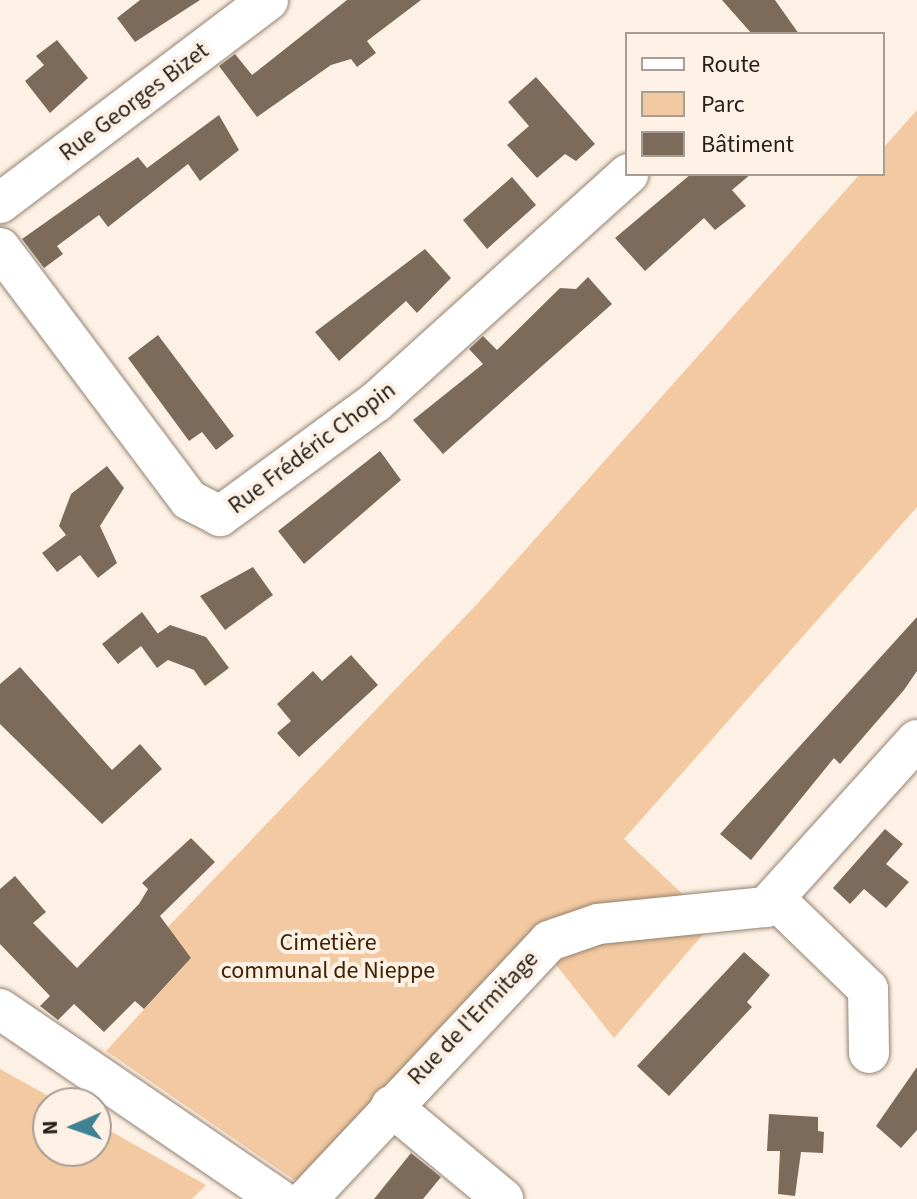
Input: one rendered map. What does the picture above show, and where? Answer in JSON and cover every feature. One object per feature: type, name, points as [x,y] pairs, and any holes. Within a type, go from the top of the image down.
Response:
[{"type":"street","name":"Rue Georges Bizet","points":[[0,203],[268,0]]},
{"type":"street","name":"Rue Frédéric Chopin","points":[[0,248],[189,500],[220,516],[376,402],[626,176]]},
{"type":"street","points":[[869,1053],[868,989],[776,900],[917,740]]},
{"type":"street","name":"Rue de l'Ermitage","points":[[307,1199],[549,941],[598,924],[754,910],[776,900]]},
{"type":"street","points":[[0,1009],[279,1199]]},
{"type":"street","points":[[391,1106],[503,1199]]},
{"type":"green space","name":"Cimetière communal de Nieppe","points":[[917,110],[917,507],[624,839],[689,900],[549,918],[300,1184],[106,1051],[191,958],[164,931],[478,603],[858,176],[885,176],[885,146]]},
{"type":"green space","points":[[704,933],[614,1038],[553,961],[585,945]]},
{"type":"green space","points":[[0,1069],[32,1087],[32,1167],[112,1167],[112,1132],[206,1185],[192,1199],[0,1199]]},
{"type":"building","points":[[140,0],[200,0],[135,42],[117,18]]},
{"type":"building","points":[[347,0],[421,0],[367,41],[376,53],[357,67],[351,59],[331,65],[257,117],[219,66],[235,54],[252,75]]},
{"type":"building","points":[[722,0],[775,0],[798,32],[750,32]]},
{"type":"building","points":[[57,40],[88,78],[50,113],[25,81],[44,65],[36,56]]},
{"type":"building","points":[[536,77],[595,144],[576,161],[565,154],[537,178],[507,145],[529,126],[508,102]]},
{"type":"building","points":[[219,115],[239,150],[200,181],[188,164],[108,227],[99,215],[57,246],[63,254],[44,268],[22,239],[138,157],[147,168]]},
{"type":"building","points":[[689,176],[749,176],[732,190],[746,206],[715,230],[704,218],[645,271],[615,238]]},
{"type":"building","points":[[512,177],[536,205],[487,249],[463,220]]},
{"type":"building","points":[[425,249],[451,278],[417,313],[406,301],[339,361],[315,332]]},
{"type":"building","points":[[588,277],[612,304],[443,454],[413,420],[483,364],[469,349],[483,336],[497,350],[560,288],[576,289]]},
{"type":"building","points":[[158,335],[234,436],[216,450],[202,432],[189,441],[128,358]]},
{"type":"building","points":[[380,451],[401,480],[304,564],[278,531]]},
{"type":"building","points":[[107,466],[124,488],[100,526],[117,563],[98,578],[80,555],[57,572],[42,553],[66,535],[59,526],[71,494]]},
{"type":"building","points":[[253,567],[273,595],[225,630],[200,596]]},
{"type":"building","points":[[142,612],[158,634],[170,625],[206,637],[229,668],[205,686],[194,670],[168,660],[157,668],[141,646],[118,664],[102,644]]},
{"type":"building","points":[[917,617],[917,671],[840,764],[834,758],[751,860],[720,834]]},
{"type":"building","points":[[351,655],[378,685],[299,757],[277,733],[291,721],[277,704],[313,671],[322,681]]},
{"type":"building","points":[[20,667],[112,770],[140,744],[162,769],[102,824],[0,724],[0,684]]},
{"type":"building","points":[[885,829],[903,844],[886,864],[909,882],[886,908],[864,889],[850,904],[833,888]]},
{"type":"building","points":[[191,838],[215,862],[160,916],[191,958],[144,1009],[135,1001],[104,1032],[74,1004],[58,1020],[40,1006],[50,996],[0,944],[0,889],[15,876],[46,912],[33,923],[77,968],[139,904],[148,889],[142,883]]},
{"type":"building","points":[[744,952],[770,975],[747,1002],[752,1007],[669,1096],[637,1066]]},
{"type":"building","points":[[917,1067],[917,1130],[901,1148],[876,1126]]},
{"type":"building","points":[[769,1114],[818,1117],[818,1131],[824,1132],[823,1153],[801,1152],[795,1196],[778,1194],[780,1151],[767,1151]]},
{"type":"building","points":[[411,1153],[441,1177],[423,1199],[374,1199]]}]
